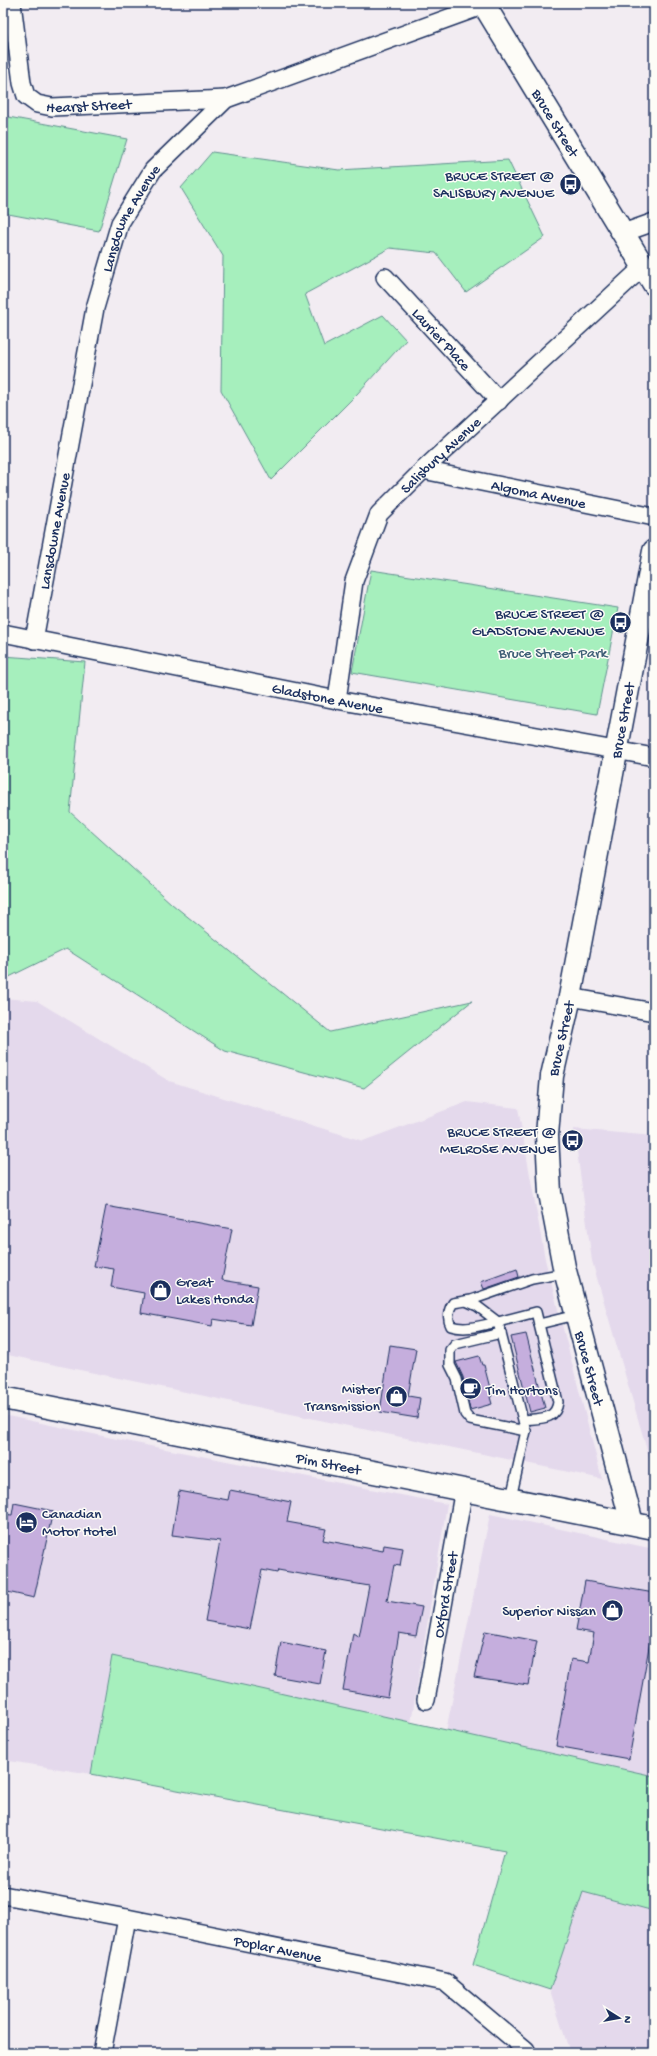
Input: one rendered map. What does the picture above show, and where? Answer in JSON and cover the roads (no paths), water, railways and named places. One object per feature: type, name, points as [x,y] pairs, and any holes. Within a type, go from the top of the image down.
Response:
[{"type":"main road","name":"Bruce Street","points":[[485,4],[623,233],[651,273]]},
{"type":"main road","name":"Bruce Street","points":[[632,1523],[565,1273],[550,1193],[547,1135],[552,1076],[570,997],[615,749],[654,552]]},
{"type":"main road","name":"Pim Street","points":[[3,1398],[512,1498],[654,1528]]},
{"type":"street","name":"Hearst Street","points":[[12,3],[22,83],[26,96],[37,104],[52,107],[226,99]]},
{"type":"street","name":"Lansdowne Avenue","points":[[34,640],[95,308],[120,223],[153,170],[226,99],[485,4]]},
{"type":"street","points":[[623,233],[654,222]]},
{"type":"street","name":"Salisbury Avenue","points":[[337,700],[354,581],[379,514],[423,470],[498,401],[651,273]]},
{"type":"street","name":"Laurier Place","points":[[385,277],[498,401]]},
{"type":"street","name":"Algoma Avenue","points":[[423,470],[654,517]]},
{"type":"street","name":"Gladstone Avenue","points":[[3,633],[337,700],[654,757]]},
{"type":"street","points":[[570,997],[654,1012]]},
{"type":"street","name":"Oxford Street","points":[[426,1700],[464,1489]]},
{"type":"street","name":"Poplar Avenue","points":[[3,1895],[127,1918],[445,1982],[526,2050],[527,2053]]},
{"type":"street","points":[[102,2053],[127,1918]]},
{"type":"lane","points":[[523,1420],[549,1416],[558,1409],[558,1402],[536,1312],[498,1322],[462,1328],[451,1326],[448,1318],[450,1306],[453,1303],[465,1301],[532,1279],[565,1273]]},
{"type":"lane","points":[[465,1301],[477,1306],[498,1322],[526,1430],[512,1498]]},
{"type":"lane","points":[[539,1324],[576,1315]]},
{"type":"lane","points":[[501,1333],[455,1344],[450,1350],[450,1365],[457,1379],[465,1414],[470,1420],[526,1430]]},
{"type":"place","name":"BRUCE STREET @ SALISBURY AVENUE","points":[[570,184]]},
{"type":"place","name":"BRUCE STREET @ GLADSTONE AVENUE","points":[[620,622]]},
{"type":"place","name":"BRUCE STREET @ MELROSE AVENUE","points":[[572,1140]]},
{"type":"place","name":"Great Lakes Honda","points":[[161,1290]]},
{"type":"place","name":"Tim Hortons","points":[[471,1389]]},
{"type":"place","name":"Mister Transmission","points":[[396,1397]]},
{"type":"place","name":"Canadian Motor Hotel","points":[[27,1522]]},
{"type":"place","name":"Superior Nissan","points":[[612,1610]]},
{"type":"park label","name":"Bruce Street Park","points":[[553,652]]}]
